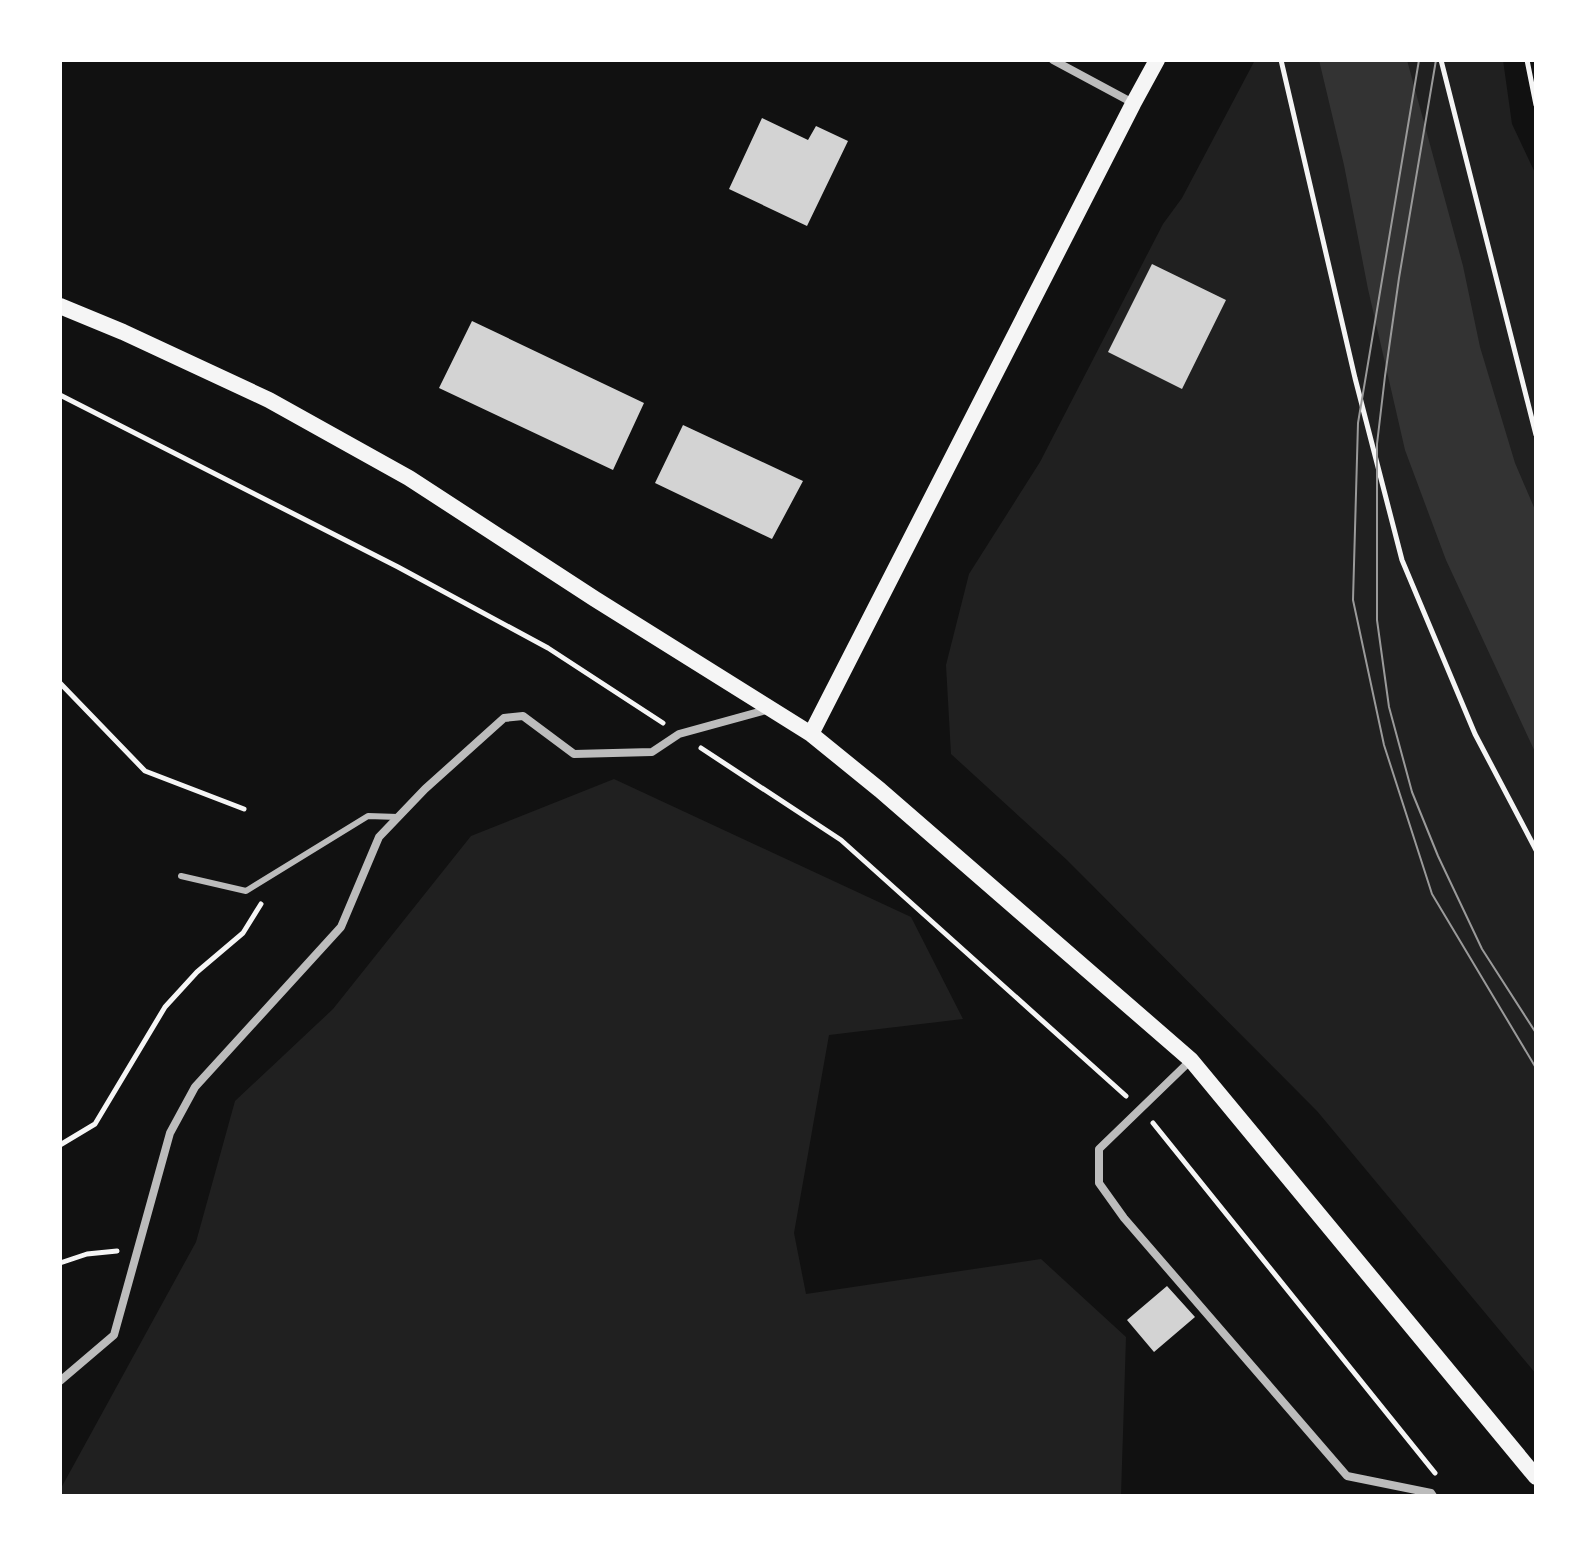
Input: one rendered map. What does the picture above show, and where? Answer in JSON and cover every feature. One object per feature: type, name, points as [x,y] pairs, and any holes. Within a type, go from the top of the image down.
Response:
[{"type":"main road","points":[[811,734],[1157,60]]},
{"type":"main road","points":[[60,306],[269,400],[409,478],[811,734],[1191,1060],[1536,1477]]},
{"type":"street","points":[[1053,60],[1133,104]]},
{"type":"street","points":[[60,1381],[114,1335],[170,1133],[195,1087],[341,927],[379,837],[425,789],[504,718],[523,716],[574,754],[652,752],[679,734],[771,709]]},
{"type":"street","points":[[1191,1060],[1099,1149],[1099,1183],[1124,1218],[1347,1476],[1431,1493],[1433,1496]]},
{"type":"lane","points":[[181,876],[246,891],[368,816],[398,817]]},
{"type":"path","points":[[1281,60],[1355,378],[1402,560],[1475,734],[1536,850]]},
{"type":"path","points":[[1441,60],[1536,435]]},
{"type":"path","points":[[1527,60],[1536,105]]},
{"type":"path","points":[[60,395],[398,567],[548,648],[841,840],[1158,1127],[1435,1473]]},
{"type":"path","points":[[60,683],[145,771],[244,809]]},
{"type":"path","points":[[60,1145],[95,1124],[165,1007],[197,972],[243,933],[283,869]]},
{"type":"path","points":[[60,1263],[87,1254],[123,1251]]},
{"type":"shaded area","points":[[1255,60],[1503,60],[1512,124],[1536,175],[1536,1374],[1317,1111],[1067,860],[951,754],[946,665],[969,574],[1040,462],[1163,224],[1182,198]]},
{"type":"shaded area","points":[[1319,60],[1407,60],[1463,266],[1480,347],[1515,463],[1536,512],[1536,754],[1446,560],[1405,450]]},
{"type":"shaded area","points":[[614,779],[911,917],[963,1019],[829,1035],[794,1233],[806,1294],[1041,1259],[1126,1337],[1121,1496],[60,1496],[60,1490],[196,1242],[235,1101],[333,1009],[471,836]]},
{"type":"building","points":[[762,118],[808,140],[816,126],[848,141],[807,226],[729,189]]},
{"type":"building","points":[[1152,264],[1226,300],[1182,389],[1108,352]]},
{"type":"building","points":[[472,321],[644,403],[613,470],[439,388]]},
{"type":"building","points":[[683,425],[803,481],[772,539],[655,483]]},
{"type":"building","points":[[1167,1286],[1195,1317],[1154,1352],[1127,1320]]},
{"type":"tram line","points":[[1419,60],[1358,423],[1353,600],[1384,745],[1432,894],[1536,1068]]},
{"type":"tram line","points":[[1436,60],[1399,278],[1377,444],[1377,620],[1389,707],[1412,792],[1482,949],[1536,1033]]}]
